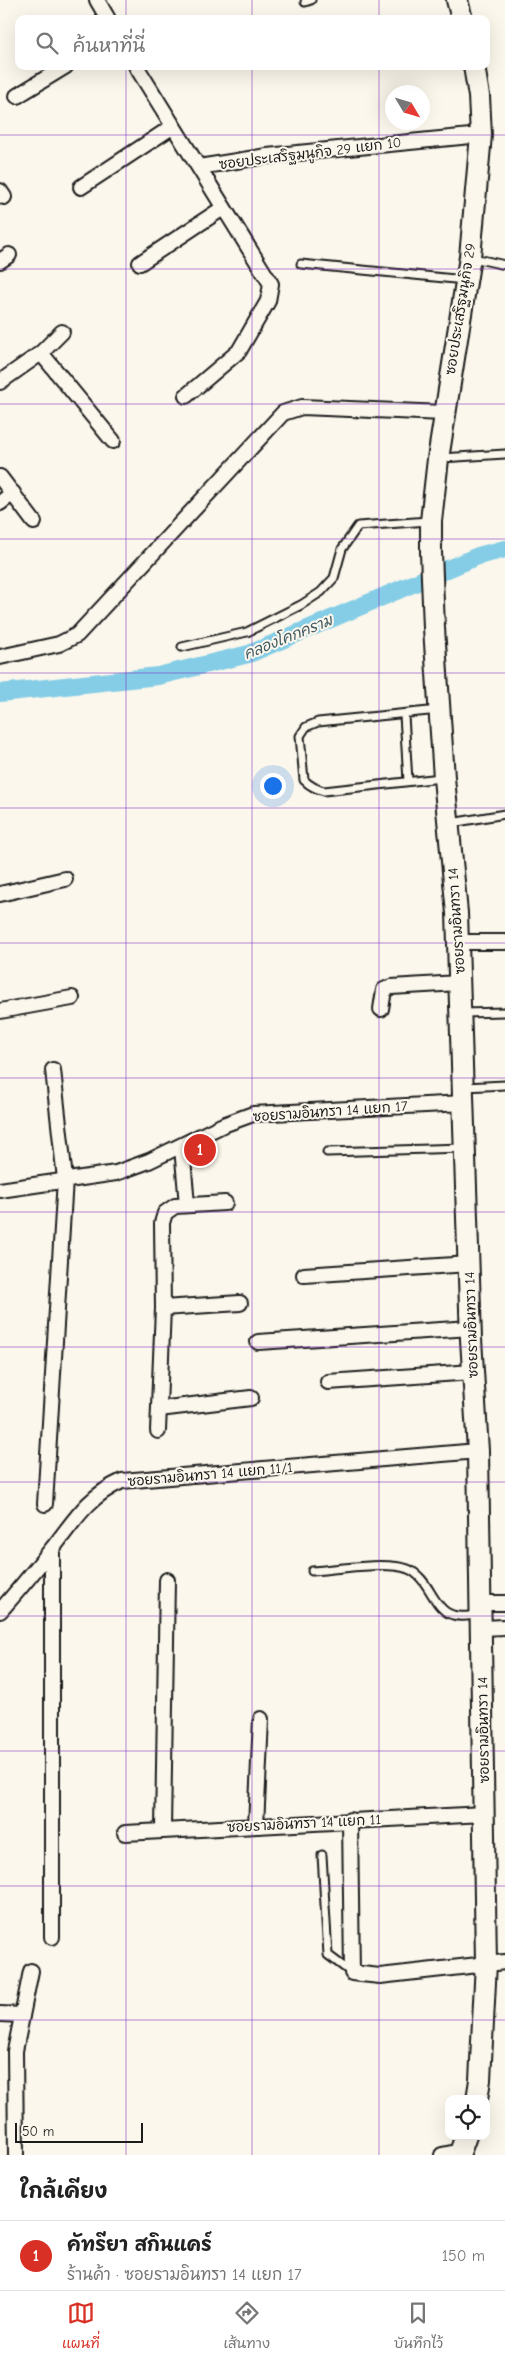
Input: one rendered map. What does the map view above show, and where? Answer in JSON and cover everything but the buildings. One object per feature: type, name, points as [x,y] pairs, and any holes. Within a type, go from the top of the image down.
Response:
[{"type":"street","points":[[97,0],[106,15]]},
{"type":"street","points":[[457,0],[461,15]]},
{"type":"street","points":[[17,96],[59,70]]},
{"type":"street","points":[[138,70],[271,284],[271,292],[238,353],[186,396]]},
{"type":"street","name":"ซอยประเสริฐมนูกิจ 29","points":[[431,552],[438,458],[470,257],[481,135],[479,96],[475,70]]},
{"type":"street","points":[[81,186],[172,127]]},
{"type":"street","name":"ซอยประเสริฐมนูกิจ 29 แยก 10","points":[[199,167],[267,156],[481,135]]},
{"type":"street","points":[[140,263],[224,208]]},
{"type":"street","points":[[0,382],[41,352],[62,332]]},
{"type":"street","points":[[41,352],[113,441]]},
{"type":"street","points":[[0,656],[59,644],[77,635],[288,410],[302,407],[444,413]]},
{"type":"street","points":[[0,477],[34,522]]},
{"type":"street","points":[[0,503],[13,493]]},
{"type":"street","name":"ซอยรามอินทรา 14","points":[[431,552],[439,710],[458,942],[471,1328],[478,1451],[484,1814],[496,1963],[478,2095]]},
{"type":"street","points":[[0,894],[65,879]]},
{"type":"street","points":[[458,942],[505,942]]},
{"type":"street","points":[[380,1009],[384,990],[391,987],[459,983]]},
{"type":"street","points":[[0,1011],[72,998]]},
{"type":"street","points":[[45,1504],[65,1179],[53,1070]]},
{"type":"street","name":"ซอยรามอินทรา 14 แยก 17","points":[[0,1190],[116,1172],[182,1147],[224,1125],[253,1114],[464,1095]]},
{"type":"street","points":[[182,1147],[187,1205]]},
{"type":"street","points":[[158,1431],[163,1308],[162,1223],[165,1213],[175,1206],[225,1203]]},
{"type":"street","points":[[304,1275],[469,1264]]},
{"type":"street","points":[[163,1308],[240,1303]]},
{"type":"street","points":[[258,1342],[471,1328]]},
{"type":"street","points":[[328,1382],[473,1372]]},
{"type":"street","points":[[159,1409],[251,1398]]},
{"type":"street","name":"ซอยรามอินทรา 14 แยก 11/1","points":[[0,1611],[52,1550],[84,1508],[103,1490],[122,1481],[478,1451]]},
{"type":"street","points":[[52,1550],[52,1938]]},
{"type":"street","points":[[163,1830],[167,1580]]},
{"type":"street","points":[[481,1615],[505,1603]]},
{"type":"street","points":[[481,1615],[505,1628]]},
{"type":"street","points":[[256,1826],[261,1718]]},
{"type":"street","name":"ซอยรามอินทรา 14 แยก 11","points":[[125,1833],[484,1814]]},
{"type":"street","points":[[350,1820],[352,1973],[380,1976],[496,1963]]},
{"type":"street","points":[[16,2155],[15,2051],[31,1971]]},
{"type":"street","points":[[0,2014],[22,2015]]},
{"type":"lane","points":[[470,257],[505,265]]},
{"type":"lane","points":[[301,264],[466,280]]},
{"type":"lane","points":[[438,458],[505,454]]},
{"type":"lane","points":[[182,647],[247,632],[302,605],[321,592],[334,578],[342,549],[358,526],[432,521]]},
{"type":"lane","points":[[439,710],[404,715],[318,722],[306,727],[300,736],[303,778],[311,787],[324,791],[444,778]]},
{"type":"lane","points":[[404,715],[408,781]]},
{"type":"lane","points":[[448,823],[505,814]]},
{"type":"lane","points":[[461,1013],[505,1012]]},
{"type":"lane","points":[[464,1095],[505,1085]]},
{"type":"lane","points":[[327,1152],[465,1148]]},
{"type":"lane","points":[[312,1571],[392,1566],[409,1569],[425,1582],[443,1610],[448,1614],[455,1616],[481,1615]]},
{"type":"lane","points":[[322,1855],[328,1956],[352,1973]]},
{"type":"waterway","name":"คลองโคกคราม","points":[[0,693],[158,676],[249,654],[478,556],[505,549]]},
{"type":"place","name":"คัทรียา สกินแคร์","points":[[200,1150]]}]
